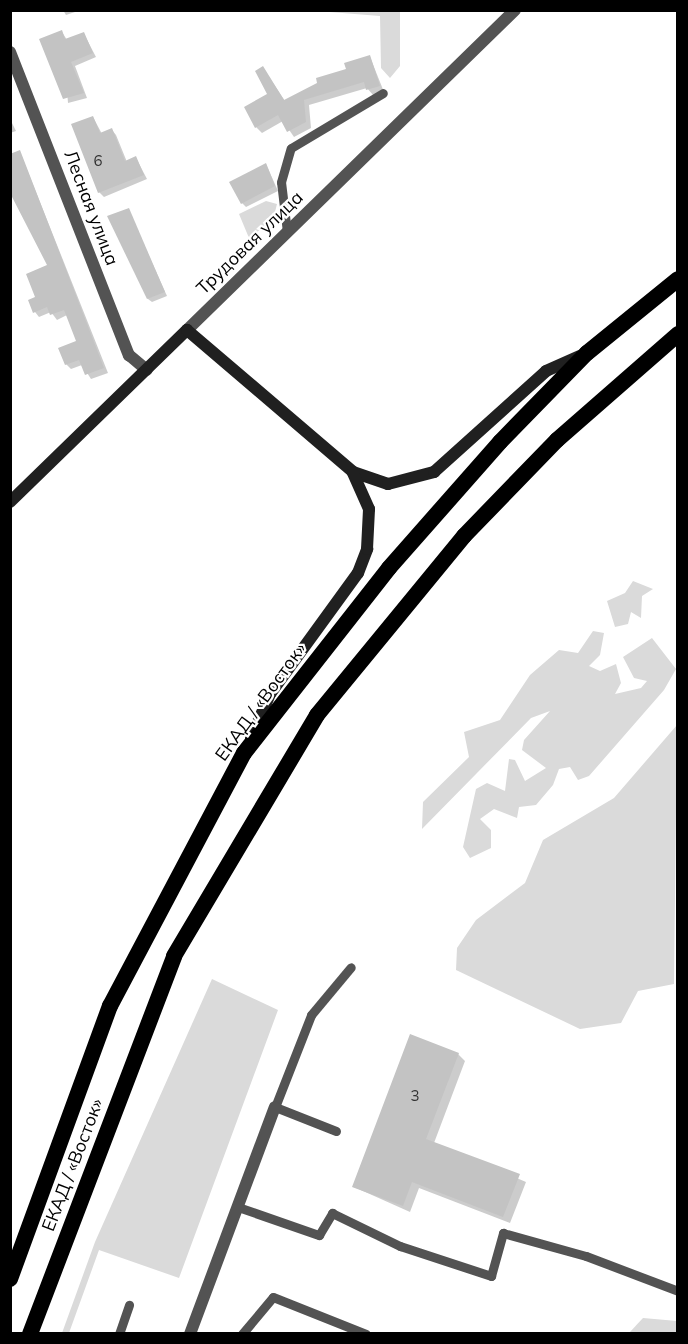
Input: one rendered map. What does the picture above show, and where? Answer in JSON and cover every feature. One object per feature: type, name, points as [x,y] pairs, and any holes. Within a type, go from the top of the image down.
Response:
[{"type":"highway","name":"ЕКАД / «Восток»","points":[[10,1279],[110,1006],[244,753],[388,568],[586,353],[678,279]]},
{"type":"highway","name":"ЕКАД / «Восток»","points":[[30,1334],[174,956],[311,724],[464,536],[557,440],[678,334]]},
{"type":"main road","name":"Трудовая улица","points":[[10,502],[187,330]]},
{"type":"main road","points":[[187,330],[352,472],[369,509],[367,549],[358,573],[270,694],[244,753]]},
{"type":"main road","points":[[352,472],[397,484],[434,472],[546,371],[586,353]]},
{"type":"street","name":"Трудовая улица","points":[[187,330],[515,10]]},
{"type":"street","name":"Лесная улица","points":[[10,52],[129,355],[147,370]]},
{"type":"street","points":[[190,1334],[275,1107]]},
{"type":"lane","points":[[287,232],[281,182],[291,147],[383,93]]},
{"type":"lane","points":[[336,1131],[275,1107],[311,1015],[351,967]]},
{"type":"lane","points":[[238,1207],[319,1235],[332,1213],[400,1246],[491,1276],[503,1233],[586,1256],[678,1291]]},
{"type":"lane","points":[[242,1334],[273,1297],[366,1334]]},
{"type":"lane","points":[[119,1334],[129,1305]]},
{"type":"shaded area","points":[[317,11],[400,11],[400,66],[390,78],[381,68],[380,16]]},
{"type":"shaded area","points":[[266,201],[277,204],[273,220],[249,238],[239,214]]},
{"type":"shaded area","points":[[633,581],[653,589],[642,596],[641,618],[631,612],[628,624],[615,627],[607,601],[625,593]]},
{"type":"shaded area","points":[[593,631],[604,633],[600,655],[589,666],[600,671],[616,664],[621,683],[615,694],[641,688],[647,681],[634,678],[623,657],[652,638],[676,669],[664,690],[589,776],[578,780],[570,767],[559,769],[553,785],[536,805],[519,807],[517,818],[494,809],[480,819],[491,830],[491,848],[470,858],[463,847],[476,789],[487,783],[505,791],[509,759],[515,760],[525,781],[546,768],[522,750],[524,740],[550,711],[531,718],[422,829],[423,802],[469,757],[464,732],[500,720],[530,675],[559,650],[578,653]]},
{"type":"shaded area","points":[[677,725],[674,984],[638,991],[621,1023],[580,1029],[456,970],[457,948],[476,920],[525,883],[543,840],[614,798]]},
{"type":"shaded area","points":[[212,979],[278,1010],[179,1278],[99,1250],[69,1333],[62,1333],[95,1242]]},
{"type":"shaded area","points":[[643,1318],[677,1321],[677,1333],[629,1333]]},
{"type":"building","points":[[62,30],[65,39],[84,32],[93,53],[71,62],[84,93],[63,99],[39,39]]},
{"type":"building","points":[[370,55],[380,86],[366,90],[364,82],[304,100],[306,122],[287,132],[278,115],[255,128],[244,107],[267,94],[255,71],[263,66],[284,100],[317,83],[316,78],[346,69],[344,63]]},
{"type":"building","points":[[93,116],[100,133],[112,128],[125,161],[136,156],[144,175],[98,193],[71,124]]},
{"type":"building","points":[[20,150],[104,368],[85,375],[79,360],[65,365],[58,348],[76,341],[64,310],[50,315],[47,307],[33,313],[28,300],[35,297],[26,274],[47,265],[10,193],[10,154]]},
{"type":"building","points":[[266,163],[275,186],[241,204],[229,182]]},
{"type":"building","points":[[129,208],[165,292],[147,299],[107,216]]},
{"type":"building","points":[[410,1034],[459,1053],[426,1139],[520,1174],[503,1217],[412,1182],[403,1206],[352,1187]]}]
